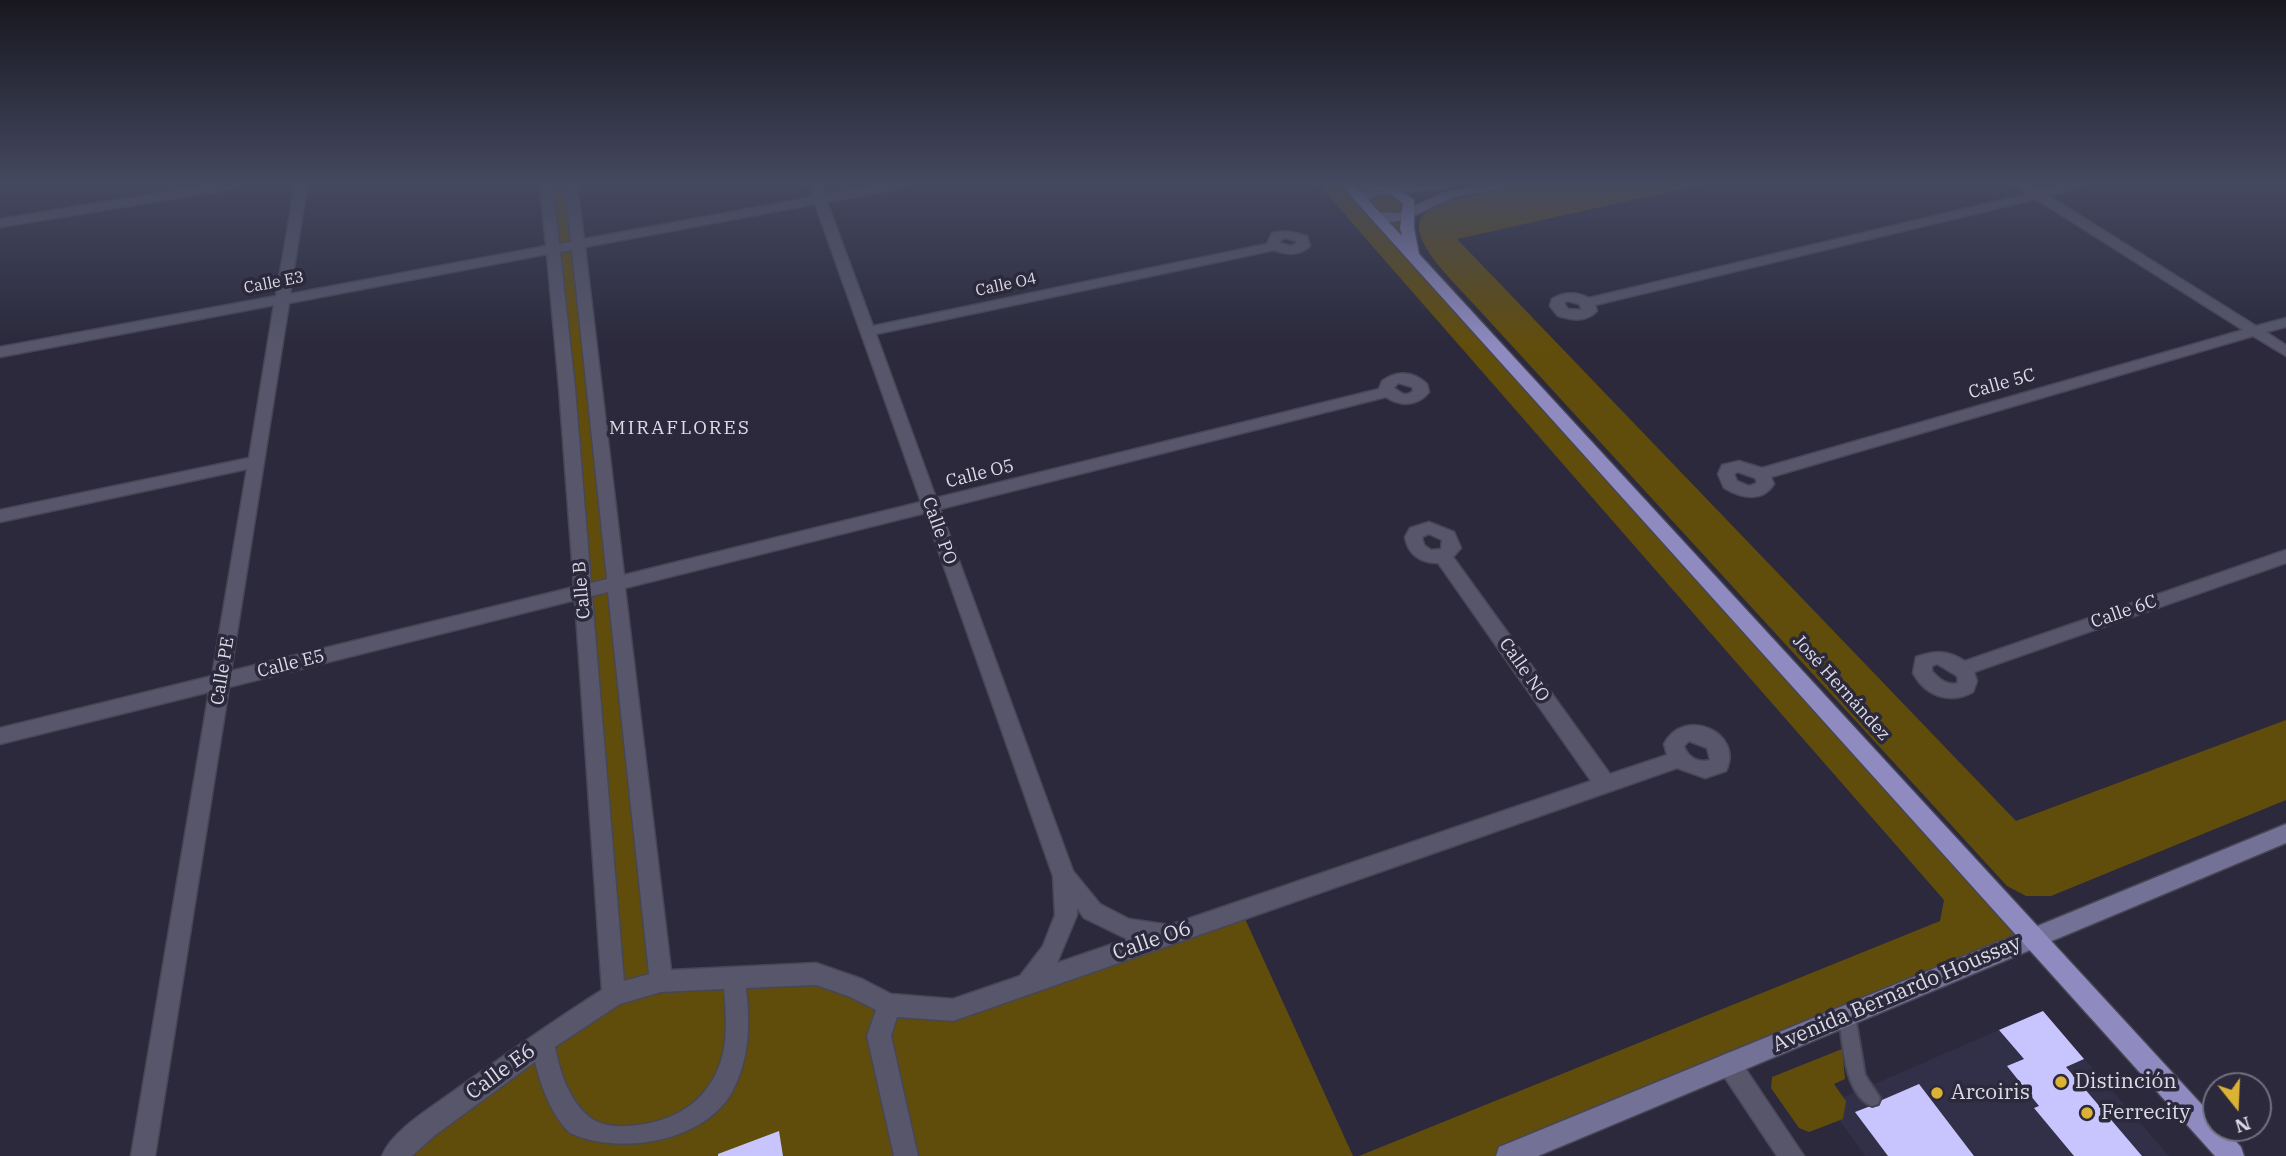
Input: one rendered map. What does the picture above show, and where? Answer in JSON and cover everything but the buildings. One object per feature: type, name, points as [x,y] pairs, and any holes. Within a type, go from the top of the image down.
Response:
[{"type":"main road","name":"José Hernández","points":[[1399,239],[2232,1156]]},
{"type":"main road","points":[[1410,239],[1413,253]]},
{"type":"main road","name":"Avenida Bernardo Houssay","points":[[1508,1156],[2286,833]]},
{"type":"street","name":"Calle PE","points":[[144,1156],[293,239]]},
{"type":"street","name":"Calle B","points":[[553,239],[614,995]]},
{"type":"street","name":"Calle B","points":[[578,239],[661,981]]},
{"type":"street","name":"Calle E3","points":[[0,352],[602,239]]},
{"type":"street","name":"Calle PO","points":[[834,239],[1064,876],[1066,915],[1052,952],[1028,984]]},
{"type":"street","points":[[1587,303],[1854,239]]},
{"type":"street","points":[[2108,239],[2286,351]]},
{"type":"street","name":"Calle O4","points":[[867,332],[1275,246]]},
{"type":"street","name":"Calle 5C","points":[[1761,474],[2286,322]]},
{"type":"street","name":"Calle O5","points":[[582,592],[1388,393]]},
{"type":"street","points":[[0,516],[256,462]]},
{"type":"street","name":"Calle 6C","points":[[1962,669],[2286,555]]},
{"type":"street","name":"Calle NO","points":[[1443,556],[1605,784]]},
{"type":"street","name":"Calle E5","points":[[0,736],[582,592]]},
{"type":"street","name":"Calle O6","points":[[614,995],[661,981],[816,974],[854,987],[889,1005],[953,1010],[1679,759]]},
{"type":"street","name":"Calle PO","points":[[1064,876],[1092,911],[1126,929],[1173,934]]},
{"type":"street","points":[[542,1042],[549,1072],[560,1100],[580,1125],[607,1139],[634,1139],[671,1130],[697,1117],[719,1093],[732,1066],[738,1035],[734,976]]},
{"type":"street","name":"Calle E6","points":[[394,1156],[425,1127],[542,1042],[614,995]]},
{"type":"street","points":[[889,1005],[879,1037],[906,1156]]},
{"type":"street","points":[[1729,1063],[1792,1156]]},
{"type":"lane","points":[[1847,1016],[1857,1078],[1872,1098]]},
{"type":"shaded area","points":[[551,239],[577,239],[661,981],[764,975],[854,987],[953,1010],[1241,910],[1353,1156],[394,1156],[614,995]]},
{"type":"shaded area","points":[[1366,239],[1411,239],[1413,253],[2033,937],[1508,1156],[1359,1156],[1940,921],[1944,900]]},
{"type":"shaded area","points":[[1422,239],[1457,239],[2016,821],[2286,720],[2286,800],[2051,896],[2026,896],[2007,886],[1455,284]]},
{"type":"shaded area","points":[[2043,1011],[2169,1156],[1865,1156],[1828,1104]]},
{"type":"shaded area","points":[[1842,1049],[1845,1079],[1834,1084],[1846,1101],[1843,1119],[1809,1132],[1799,1128],[1771,1088],[1772,1077]]},
{"type":"place","name":"Distinción","points":[[2061,1082]]},
{"type":"place","name":"Arcoiris","points":[[1937,1093]]},
{"type":"place","name":"Ferrecity","points":[[2087,1113]]},
{"type":"district","name":"MIRAFLORES","points":[[680,429]]}]
